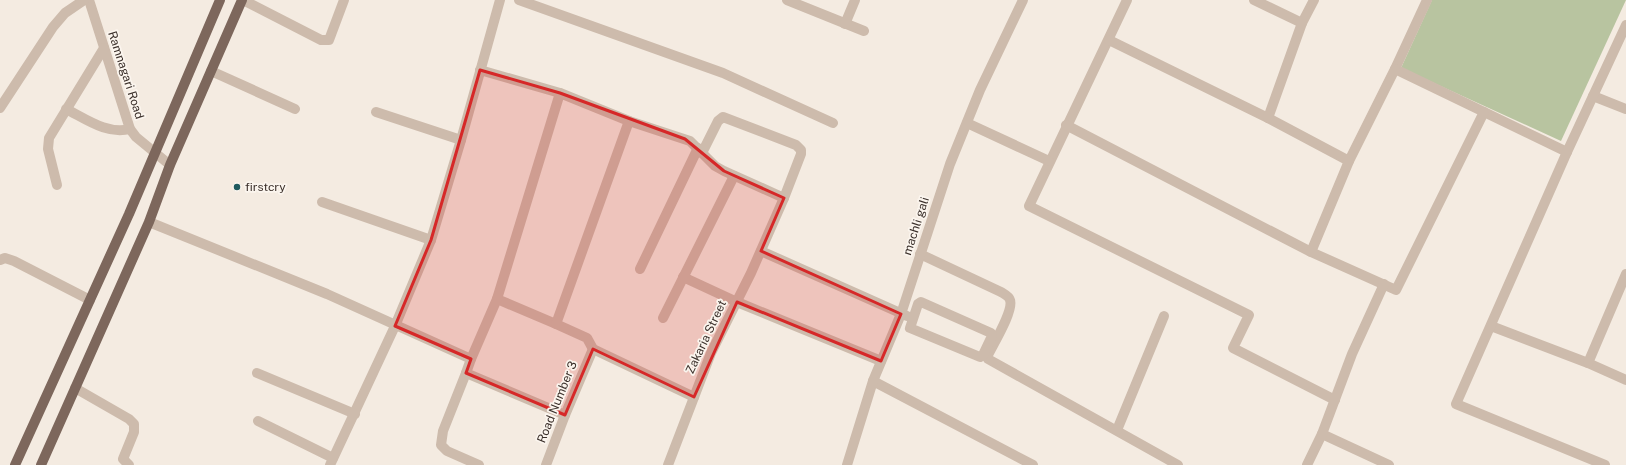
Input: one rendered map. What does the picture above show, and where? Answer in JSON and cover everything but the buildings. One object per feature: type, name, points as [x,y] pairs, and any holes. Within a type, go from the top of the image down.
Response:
[{"type":"main road","points":[[15,465],[156,153],[220,0]]},
{"type":"main road","points":[[41,465],[148,222],[170,164],[243,0]]},
{"type":"street","points":[[0,108],[52,27],[65,13],[84,0]]},
{"type":"street","name":"Ramnagari Road","points":[[89,0],[130,129],[136,137],[170,164]]},
{"type":"street","points":[[243,0],[321,40],[329,40],[344,0]]},
{"type":"street","points":[[258,421],[332,461],[395,326],[430,240],[461,140],[500,0]]},
{"type":"street","points":[[519,0],[723,73],[833,123]]},
{"type":"street","points":[[787,0],[864,31]]},
{"type":"street","points":[[845,24],[855,0]]},
{"type":"street","name":"machli gali","points":[[847,465],[873,381],[901,314],[950,164],[980,90],[1022,0]]},
{"type":"street","points":[[1127,0],[1109,40],[1066,125],[1029,206],[1249,314],[1233,348],[1335,400]]},
{"type":"street","points":[[1254,0],[1302,23]]},
{"type":"street","points":[[1268,118],[1302,23],[1314,0]]},
{"type":"street","points":[[1311,252],[1349,161],[1395,69],[1427,0]]},
{"type":"street","points":[[1606,465],[1456,404],[1567,152],[1626,25]]},
{"type":"street","points":[[1109,40],[1268,118],[1349,161]]},
{"type":"street","points":[[57,185],[49,155],[48,144],[52,133],[66,109],[104,48]]},
{"type":"street","points":[[1395,69],[1567,152]]},
{"type":"street","points":[[480,70],[560,93],[629,121],[685,139],[700,150],[715,166],[784,198]]},
{"type":"street","points":[[211,71],[295,109]]},
{"type":"street","points":[[479,465],[447,450],[441,445],[443,432],[471,359],[497,299],[560,93]]},
{"type":"street","points":[[1593,96],[1626,109]]},
{"type":"street","points":[[66,109],[105,128],[118,131],[130,129]]},
{"type":"street","points":[[376,112],[461,140]]},
{"type":"street","points":[[1066,125],[1311,252],[1396,290],[1484,112]]},
{"type":"street","name":"Zakaria Street","points":[[668,465],[711,353],[761,251],[801,154],[801,150],[796,145],[723,117],[718,121],[700,150]]},
{"type":"street","points":[[556,324],[629,121]]},
{"type":"street","points":[[967,123],[1049,161]]},
{"type":"street","points":[[640,269],[700,150]]},
{"type":"street","points":[[663,318],[734,176]]},
{"type":"street","points":[[322,202],[430,240]]},
{"type":"street","points":[[148,222],[327,294],[471,359]]},
{"type":"street","points":[[761,251],[912,319]]},
{"type":"street","points":[[920,254],[1001,292],[1009,298],[1011,302],[1008,314],[987,352],[980,357],[910,328],[918,304],[921,302],[991,333],[992,336],[987,352],[988,359],[1178,465]]},
{"type":"street","points":[[0,260],[5,258],[14,261],[90,300]]},
{"type":"street","points":[[1588,363],[1626,274]]},
{"type":"street","points":[[683,277],[737,302],[881,361]]},
{"type":"street","points":[[1307,465],[1322,434],[1352,354],[1384,284]]},
{"type":"street","points":[[497,299],[587,338],[593,349],[694,397]]},
{"type":"street","points":[[1117,430],[1164,316]]},
{"type":"street","points":[[1491,326],[1588,363],[1626,380]]},
{"type":"street","name":"Road Number 3","points":[[546,465],[593,349]]},
{"type":"street","points":[[257,373],[355,414]]},
{"type":"street","points":[[466,373],[565,415]]},
{"type":"street","points":[[873,381],[1033,465]]},
{"type":"street","points":[[75,388],[134,424],[134,432],[123,459],[124,462],[129,465]]},
{"type":"street","points":[[1322,434],[1389,465]]},
{"type":"highlighted area","points":[[480,70],[560,93],[685,139],[724,171],[784,198],[761,251],[901,314],[881,361],[737,302],[694,397],[593,349],[565,415],[466,373],[471,359],[395,326],[431,240]]},
{"type":"green space","points":[[1432,0],[1626,0],[1561,141],[1401,68]]},
{"type":"place","name":"firstcry","points":[[237,187]]}]
